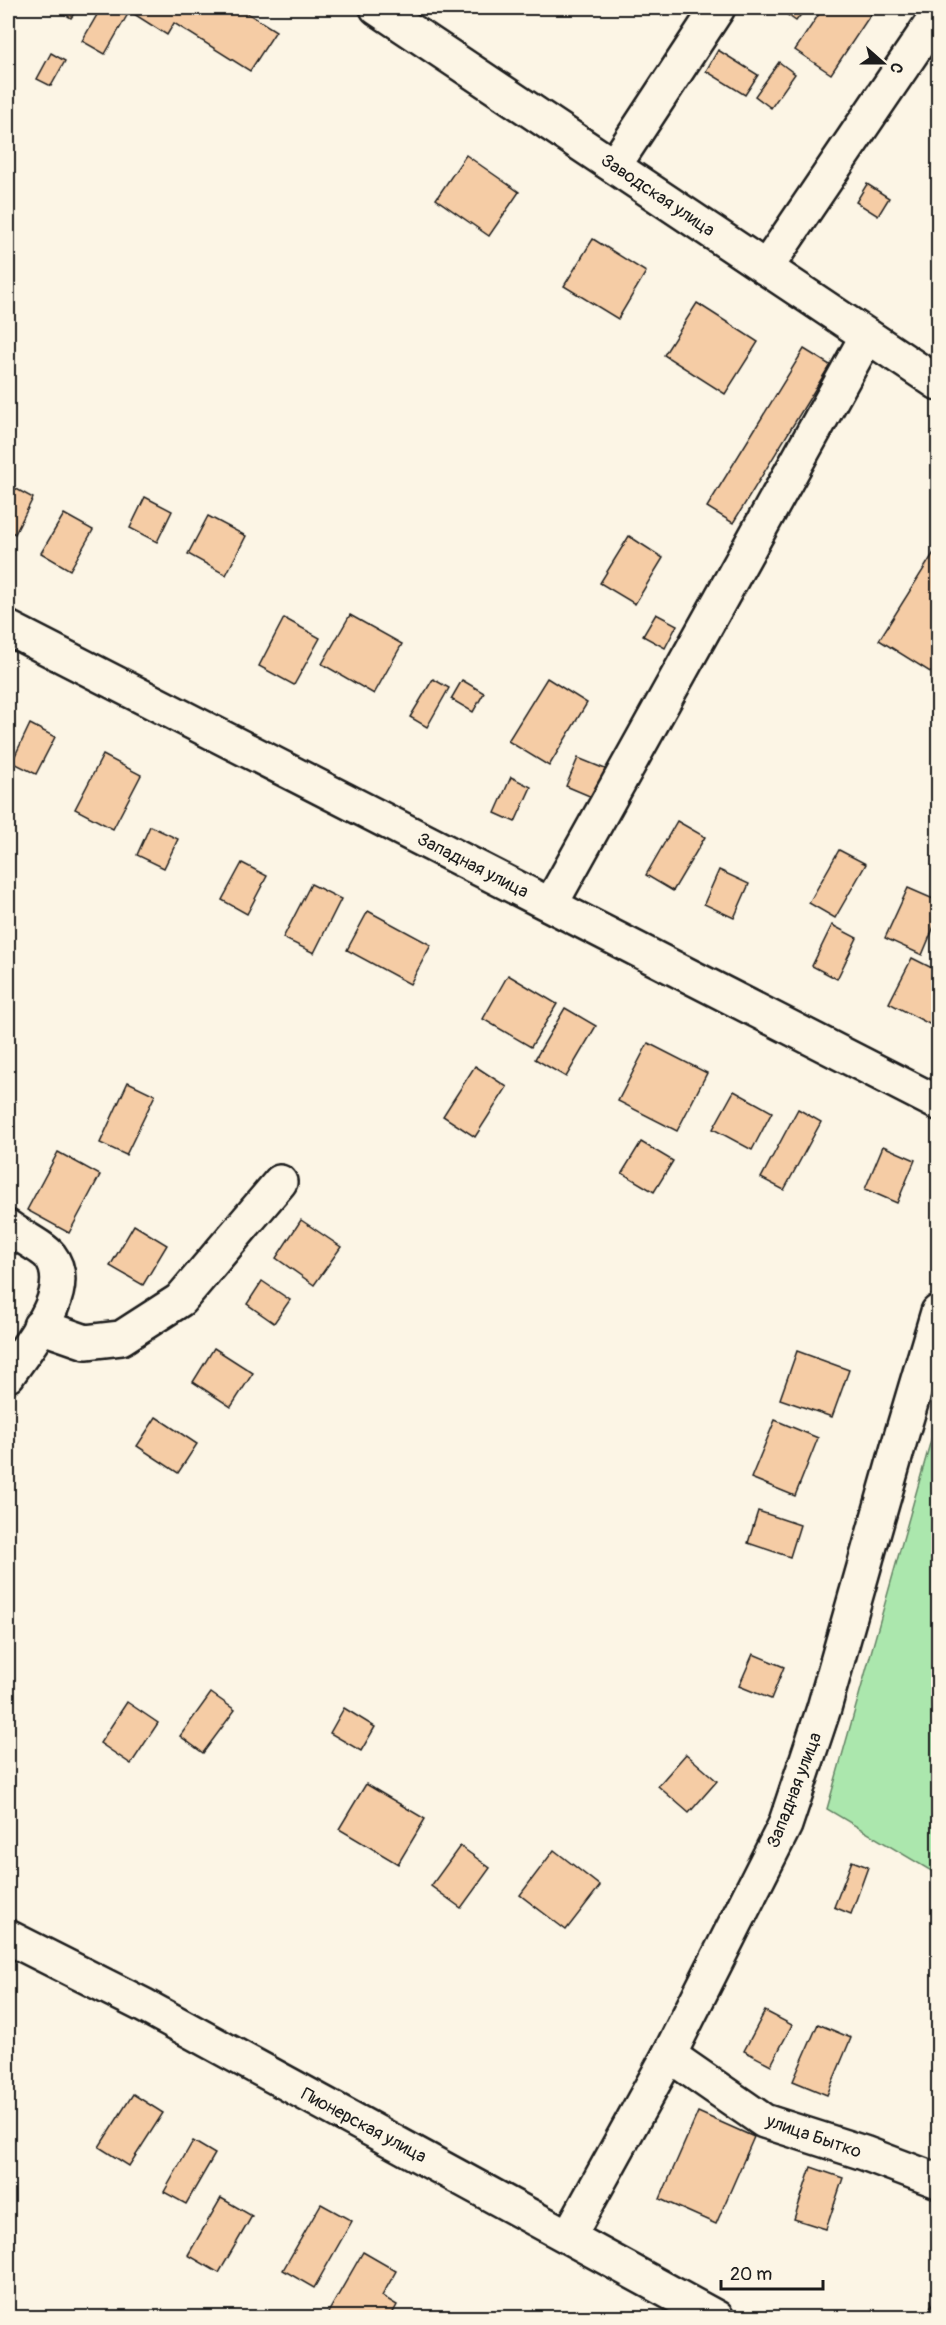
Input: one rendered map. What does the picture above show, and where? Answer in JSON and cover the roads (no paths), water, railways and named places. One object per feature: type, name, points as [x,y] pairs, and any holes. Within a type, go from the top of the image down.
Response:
[{"type":"street","name":"Заводская улица","points":[[377,8],[939,383]]},
{"type":"street","points":[[614,166],[718,8]]},
{"type":"street","points":[[766,268],[939,14]]},
{"type":"street","points":[[551,904],[867,336]]},
{"type":"street","name":"Западная улица","points":[[8,628],[939,1103]]},
{"type":"street","points":[[40,1326],[86,1342],[121,1338],[180,1300],[280,1182]]},
{"type":"street","points":[[8,1227],[50,1256],[60,1281],[55,1304],[8,1375]]},
{"type":"street","name":"Западная улица","points":[[569,2236],[669,2055],[785,1825],[824,1708],[939,1312]]},
{"type":"street","name":"Пионерская улица","points":[[8,1937],[143,2005],[717,2318]]},
{"type":"street","name":"улица Бытко","points":[[669,2055],[764,2121],[864,2153],[939,2181]]}]
